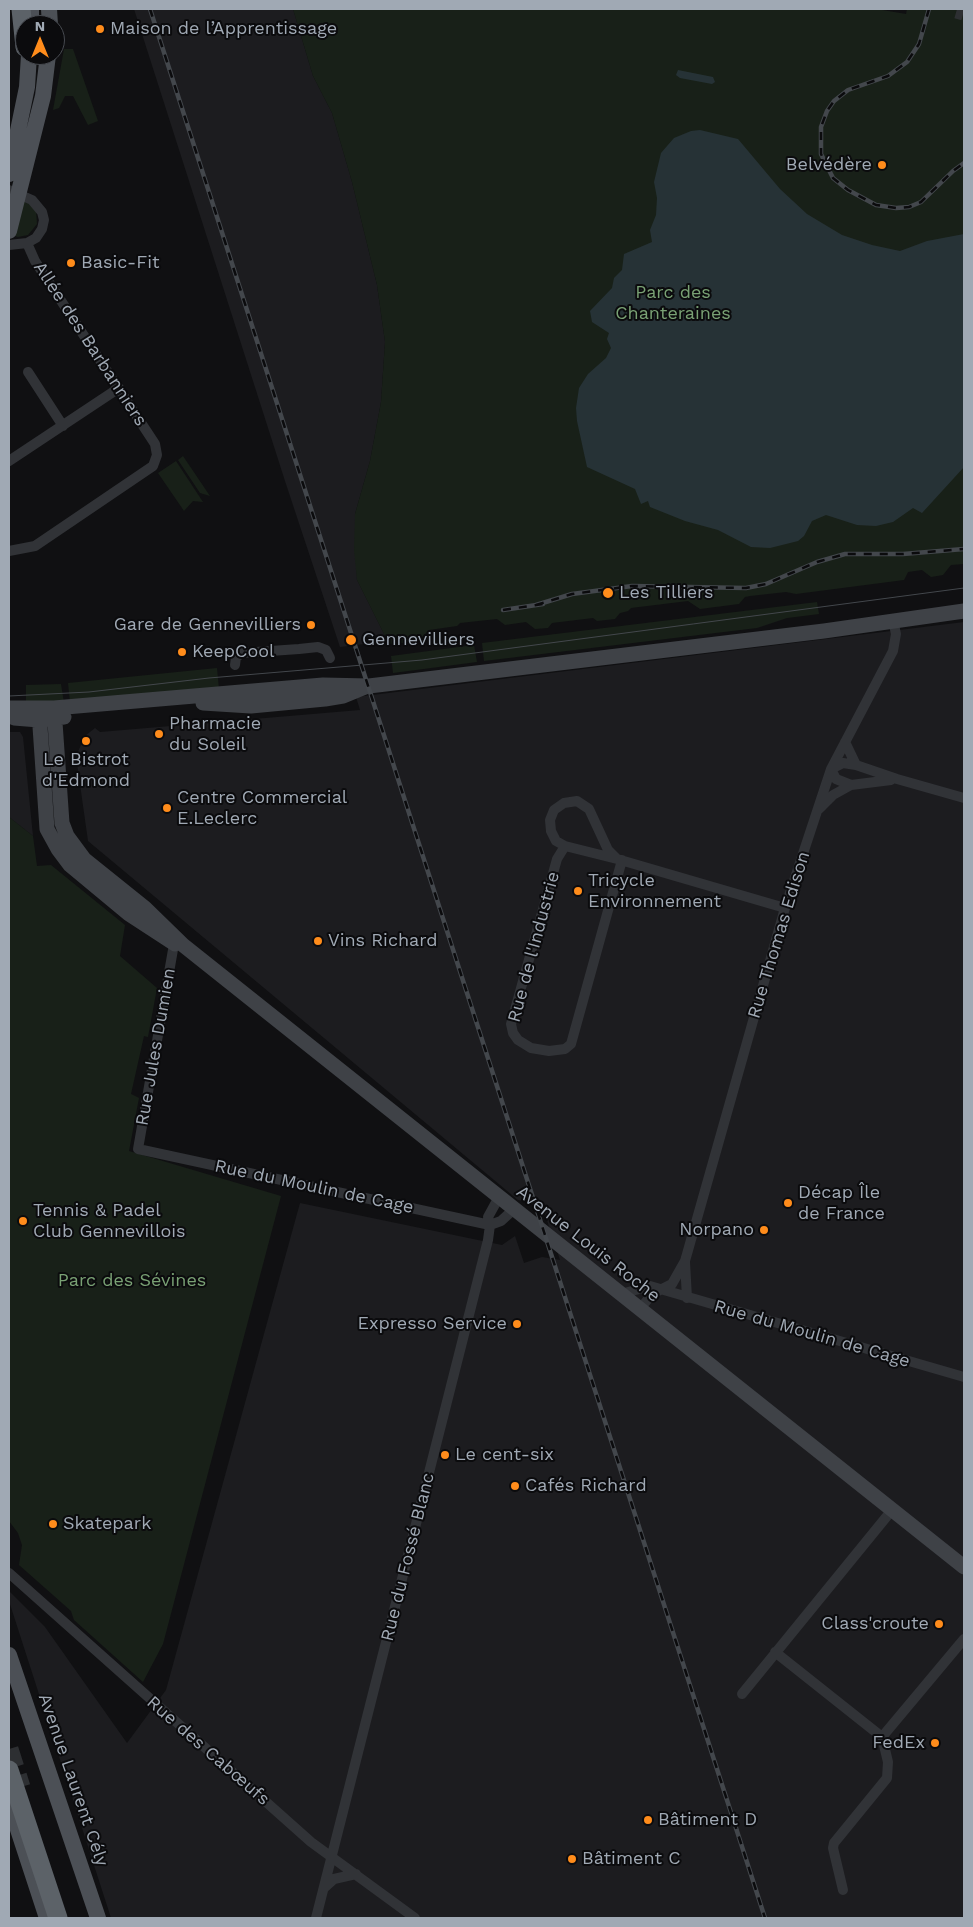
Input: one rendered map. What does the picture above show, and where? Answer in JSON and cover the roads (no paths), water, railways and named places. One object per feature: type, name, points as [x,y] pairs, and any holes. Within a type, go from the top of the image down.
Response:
[{"type":"highway","points":[[9,1770],[58,1918]]},
{"type":"main road","points":[[9,174],[27,87],[28,65]]},
{"type":"main road","points":[[9,231],[14,192],[43,96],[47,65]]},
{"type":"main road","points":[[9,718],[39,714],[336,691],[757,637],[784,628],[823,623],[872,623],[964,611]]},
{"type":"main road","points":[[9,708],[39,714]]},
{"type":"main road","name":"Avenue Louis Roche","points":[[55,713],[62,823],[67,836],[84,859],[145,908],[190,950],[964,1567]]},
{"type":"main road","name":"Avenue Louis Roche","points":[[39,714],[47,829],[54,843],[78,871],[147,927],[174,944],[190,950]]},
{"type":"main road","name":"Avenue Laurent Cély","points":[[9,1655],[98,1918]]},
{"type":"main road","points":[[9,1802],[47,1918]]},
{"type":"street","points":[[9,245],[27,243],[36,238],[42,229],[44,220],[38,204],[14,192]]},
{"type":"street","name":"Allée des Barbanniers","points":[[9,551],[35,546],[153,466],[157,455],[155,444],[35,261],[27,243]]},
{"type":"street","points":[[28,372],[63,426]]},
{"type":"street","points":[[9,461],[119,388]]},
{"type":"street","name":"Rue Thomas Edison","points":[[687,1298],[685,1284],[686,1261],[785,908],[831,770],[893,651],[896,634],[893,620]]},
{"type":"street","points":[[235,665],[236,657],[242,653],[299,648],[318,647],[326,650],[330,658]]},
{"type":"street","points":[[845,742],[856,765]]},
{"type":"street","points":[[851,785],[836,779],[831,770],[844,763],[856,765],[897,780],[964,798]]},
{"type":"street","points":[[817,811],[834,794],[851,785],[867,781],[897,780]]},
{"type":"street","points":[[619,860],[608,850],[589,809],[578,802],[564,803],[554,810],[550,820],[551,831],[556,841],[565,846],[785,908]]},
{"type":"street","name":"Rue de l'Industrie","points":[[565,846],[557,859],[511,1024],[513,1033],[518,1040],[532,1048],[549,1051],[565,1049],[571,1044],[619,860]]},
{"type":"street","name":"Rue Jules Dumien","points":[[138,1149],[174,944]]},
{"type":"street","name":"Rue du Moulin de Cage","points":[[138,1149],[490,1224]]},
{"type":"street","name":"Rue du Fossé Blanc","points":[[316,1918],[441,1425],[490,1224],[488,1217],[499,1197]]},
{"type":"street","points":[[490,1224],[501,1221],[514,1210]]},
{"type":"street","name":"Rue Thomas Edison","points":[[660,1290],[674,1281],[686,1261]]},
{"type":"street","name":"Rue du Moulin de Cage","points":[[620,1294],[645,1286],[964,1377]]},
{"type":"street","points":[[640,1309],[652,1294],[660,1290]]},
{"type":"street","points":[[742,1694],[892,1510]]},
{"type":"street","name":"Rue des Cabœufs","points":[[9,1573],[181,1728],[331,1857],[415,1918]]},
{"type":"street","points":[[882,1737],[964,1639]]},
{"type":"street","points":[[776,1652],[882,1737],[888,1762],[887,1778],[834,1843],[833,1848],[843,1890]]},
{"type":"street","points":[[324,1888],[334,1879],[356,1874]]},
{"type":"tunnel","points":[[957,9],[964,11]]},
{"type":"tunnel","points":[[9,1749],[21,1787]]},
{"type":"tram line","points":[[9,696],[89,692],[209,678],[422,660],[964,588]]},
{"type":"railway","points":[[150,9],[765,1918]]},
{"type":"railway","points":[[929,9],[919,44],[907,62],[888,76],[848,90],[834,101],[827,111],[821,127],[821,154],[833,178],[848,190],[876,205],[896,208],[909,207],[921,202],[964,163]]},
{"type":"railway","points":[[536,605],[572,594],[632,586],[746,588],[766,584],[817,562],[845,554],[903,554],[964,549]]},
{"type":"railway","points":[[503,610],[543,604]]},
{"type":"place","name":"Maison de l’Apprentissage","points":[[100,29]]},
{"type":"place","name":"Belvédère","points":[[882,165]]},
{"type":"place","name":"Basic-Fit","points":[[71,263]]},
{"type":"place","name":"Les Tilliers","points":[[608,593]]},
{"type":"place","name":"Gare de Gennevilliers","points":[[311,625]]},
{"type":"place","name":"Gennevilliers","points":[[351,640]]},
{"type":"place","name":"KeepCool","points":[[182,652]]},
{"type":"place","name":"Pharmacie du Soleil","points":[[159,734]]},
{"type":"place","name":"Le Bistrot d'Edmond","points":[[86,741]]},
{"type":"place","name":"Centre Commercial E.Leclerc","points":[[167,808]]},
{"type":"place","name":"Tricycle Environnement","points":[[578,891]]},
{"type":"place","name":"Vins Richard","points":[[318,941]]},
{"type":"place","name":"Décap Île de France","points":[[788,1203]]},
{"type":"place","name":"Tennis & Padel Club Gennevillois","points":[[23,1221]]},
{"type":"place","name":"Norpano","points":[[764,1230]]},
{"type":"place","name":"Expresso Service","points":[[517,1324]]},
{"type":"place","name":"Le cent-six","points":[[445,1455]]},
{"type":"place","name":"Cafés Richard","points":[[515,1486]]},
{"type":"place","name":"Skatepark","points":[[53,1524]]},
{"type":"place","name":"Class'croute","points":[[939,1624]]},
{"type":"place","name":"FedEx","points":[[935,1743]]},
{"type":"place","name":"Bâtiment D","points":[[648,1820]]},
{"type":"place","name":"Bâtiment C","points":[[572,1859]]},
{"type":"park label","name":"Parc des Chanteraines","points":[[673,303]]},
{"type":"park label","name":"Parc des Sévines","points":[[132,1281]]}]
